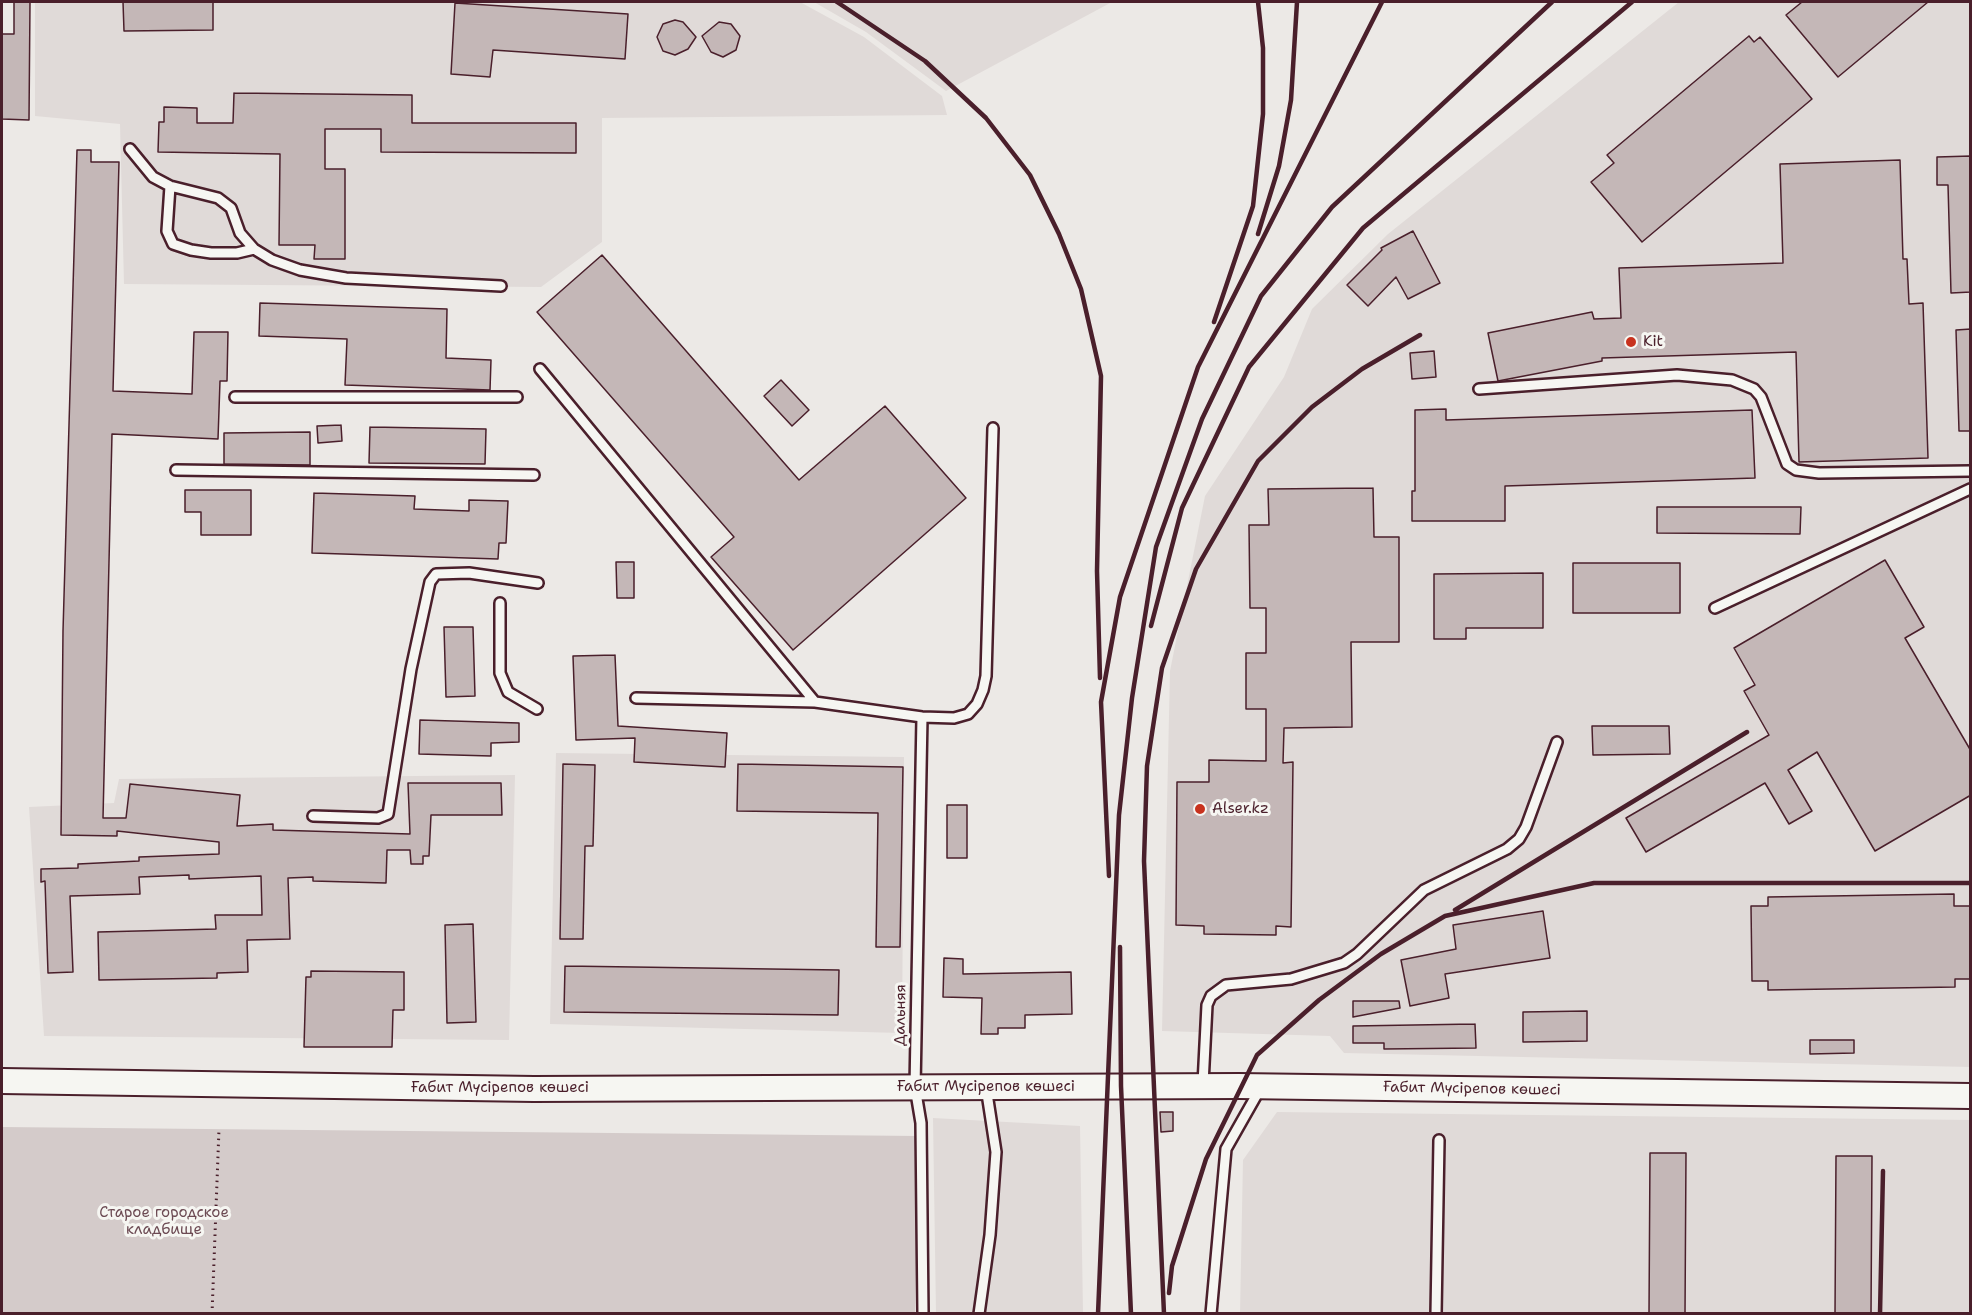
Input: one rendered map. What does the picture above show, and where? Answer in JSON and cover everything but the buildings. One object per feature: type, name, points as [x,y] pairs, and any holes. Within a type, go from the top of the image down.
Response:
[{"type":"main road","name":"Ғабит Мүсірепов көшесі","points":[[2,1081],[534,1089],[1203,1086],[1971,1096]]},
{"type":"lane","points":[[130,149],[153,177],[170,186],[218,198],[231,208],[240,233],[254,249],[272,260],[300,270],[346,278],[501,286]]},
{"type":"lane","points":[[170,186],[166,231],[172,244],[211,253],[237,254],[254,249]]},
{"type":"lane","points":[[540,369],[815,702]]},
{"type":"lane","points":[[1479,389],[1654,376],[1699,376],[1725,379],[1744,384],[1761,398],[1787,464],[1796,470],[1819,473],[1971,471]]},
{"type":"lane","points":[[235,397],[517,397]]},
{"type":"lane","points":[[636,698],[815,702],[922,717],[954,718],[968,714],[977,704],[986,676],[993,428]]},
{"type":"lane","points":[[176,470],[534,475]]},
{"type":"lane","points":[[1715,608],[1971,489]]},
{"type":"lane","points":[[313,816],[378,818],[388,814],[411,669],[430,582],[435,574],[469,573],[538,583]]},
{"type":"lane","points":[[500,603],[500,674],[508,692],[537,709]]},
{"type":"lane","name":"Дальняя","points":[[922,717],[915,1087],[921,1123],[923,1314]]},
{"type":"lane","points":[[1203,1086],[1207,1005],[1211,996],[1226,985],[1291,979],[1344,963],[1357,954],[1424,890],[1507,849],[1519,839],[1526,826],[1557,742]]},
{"type":"lane","points":[[979,1314],[990,1235],[996,1152],[986,1086]]},
{"type":"lane","points":[[1211,1314],[1226,1149],[1261,1087]]},
{"type":"lane","points":[[1436,1314],[1439,1140]]},
{"type":"path","points":[[212,1314],[219,1129]]},
{"type":"shaded area","points":[[35,2],[800,2],[864,37],[942,96],[947,115],[602,118],[602,242],[541,287],[124,284],[120,124],[35,116]]},
{"type":"shaded area","points":[[814,2],[1112,2],[946,91],[866,32]]},
{"type":"shaded area","points":[[1679,2],[1970,2],[1970,1067],[1344,1053],[1330,1036],[1162,1031],[1170,671],[1205,496],[1284,377],[1312,309],[1388,234]]},
{"type":"shaded area","points":[[556,753],[904,757],[902,1033],[550,1024]]},
{"type":"shaded area","points":[[515,775],[509,1040],[44,1036],[29,807],[114,803],[119,779]]},
{"type":"shaded area","points":[[1277,1112],[1970,1120],[1970,1313],[1240,1314],[1243,1160]]},
{"type":"shaded area","points":[[933,1118],[1080,1126],[1083,1313],[936,1313]]},
{"type":"green space","name":"Старое городское кладбище","points":[[2,1127],[918,1136],[915,1313],[2,1314]]},
{"type":"railway","points":[[837,2],[925,61],[986,118],[1030,175],[1059,234],[1081,289],[1101,376],[1097,571],[1100,678]]},
{"type":"railway","points":[[1214,322],[1253,206],[1263,114],[1263,48],[1258,2]]},
{"type":"railway","points":[[1258,234],[1279,166],[1291,100],[1297,2]]},
{"type":"railway","points":[[1109,876],[1101,702],[1120,597],[1198,367],[1382,2]]},
{"type":"railway","points":[[1098,1314],[1119,815],[1132,698],[1156,547],[1202,419],[1261,296],[1332,207],[1552,2]]},
{"type":"railway","points":[[1151,626],[1182,508],[1249,367],[1363,228],[1632,2]]},
{"type":"railway","points":[[1164,1314],[1144,861],[1147,766],[1162,668],[1196,569],[1258,461],[1312,407],[1362,369],[1420,335]]},
{"type":"railway","points":[[1455,910],[1747,732]]},
{"type":"railway","points":[[1169,1293],[1172,1266],[1206,1159],[1257,1055],[1319,1000],[1381,954],[1445,916],[1594,883],[1970,883]]},
{"type":"railway","points":[[1120,947],[1121,1086],[1131,1314]]},
{"type":"railway","points":[[1880,1314],[1883,1171]]},
{"type":"place","name":"Kit","points":[[1631,342]]},
{"type":"place","name":"Alser.kz","points":[[1200,809]]}]
